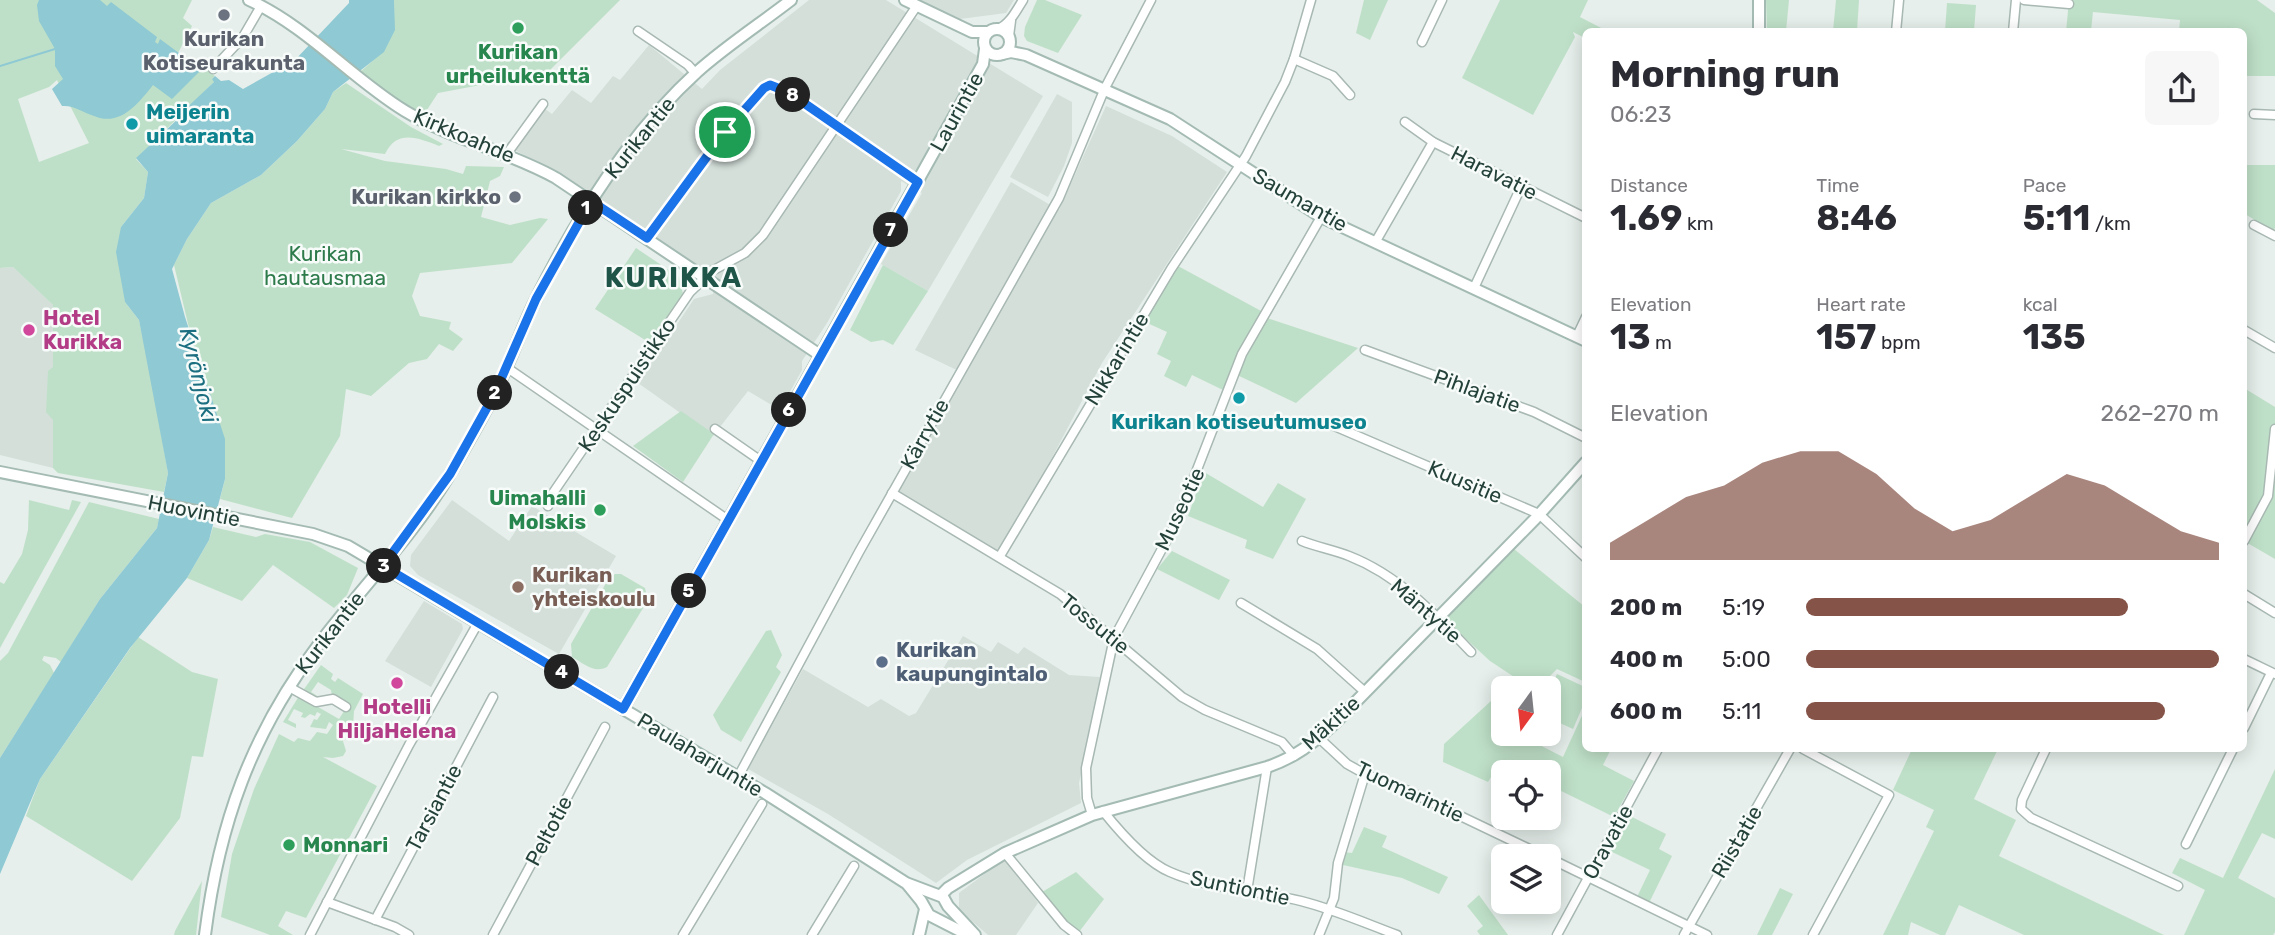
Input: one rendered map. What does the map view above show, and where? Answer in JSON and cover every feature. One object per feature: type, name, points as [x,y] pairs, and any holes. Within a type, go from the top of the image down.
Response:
[{"type":"street","name":"Kurikantie","points":[[205,935],[211,890],[223,838],[263,730],[321,642],[383,566],[450,474],[494,395],[536,299],[591,201],[645,128],[696,74],[791,0]]},
{"type":"street","points":[[905,0],[972,32],[1003,30],[1012,47],[1019,53]]},
{"type":"street","points":[[984,47],[992,31],[1004,27],[1023,0]]},
{"type":"street","name":"Kärrytie","points":[[738,777],[892,493],[1059,198],[1105,88],[1151,0]]},
{"type":"street","name":"Nikkarintie","points":[[1000,556],[1171,269],[1240,164],[1285,82],[1311,0]]},
{"type":"street","points":[[1422,43],[1442,0]]},
{"type":"street","points":[[1759,0],[1759,28]]},
{"type":"street","points":[[1896,28],[1899,0]]},
{"type":"street","points":[[2013,28],[2016,0]]},
{"type":"street","points":[[2024,0],[2069,4]]},
{"type":"street","points":[[214,69],[243,37],[255,2]]},
{"type":"street","name":"Kirkkoahde","points":[[255,2],[309,37],[404,110],[452,136],[537,167],[820,355]]},
{"type":"street","name":"Keskuspuistikko","points":[[548,506],[553,493],[691,292],[705,277],[756,243],[788,200],[916,7]]},
{"type":"street","points":[[972,32],[984,47],[999,55],[1008,49],[1012,18]]},
{"type":"street","points":[[638,31],[688,65],[696,74]]},
{"type":"street","name":"Laurintie","points":[[623,709],[984,64],[984,47]]},
{"type":"street","name":"Saumantie","points":[[999,55],[1019,53],[1105,88],[1170,119],[1321,217],[1581,338]]},
{"type":"street","name":"Laurintie","points":[[984,64],[999,55]]},
{"type":"street","points":[[1294,59],[1333,76],[1350,95]]},
{"type":"street","points":[[647,238],[719,140],[764,88],[770,85],[777,86],[918,182]]},
{"type":"street","points":[[506,155],[543,104]]},
{"type":"street","points":[[2254,114],[2275,115]]},
{"type":"street","name":"Haravatie","points":[[1405,122],[1433,142],[1582,216]]},
{"type":"street","points":[[1376,241],[1433,142]]},
{"type":"street","points":[[1474,288],[1521,187]]},
{"type":"street","name":"Museotie","points":[[1098,813],[1087,798],[1086,768],[1114,638],[1177,521],[1242,354],[1321,217]]},
{"type":"street","points":[[2254,225],[2275,236]]},
{"type":"street","points":[[2247,332],[2275,348]]},
{"type":"street","name":"Pihlajatie","points":[[1365,350],[1534,412],[1582,436]]},
{"type":"street","points":[[506,367],[728,520]]},
{"type":"street","name":"Kuusitie","points":[[1332,425],[1539,514],[1582,554]]},
{"type":"street","points":[[715,429],[761,461]]},
{"type":"street","points":[[2247,536],[2272,498],[2275,429]]},
{"type":"street","name":"Mäkitie","points":[[943,900],[948,888],[1005,853],[1098,813],[1267,767],[1294,755],[1319,738],[1365,692],[1582,466]]},
{"type":"street","name":"Huovintie","points":[[0,472],[330,539],[383,566]]},
{"type":"street","name":"Tossutie","points":[[892,493],[1060,594],[1182,696],[1205,710],[1276,738],[1294,755]]},
{"type":"street","name":"Mäntytie","points":[[1302,541],[1349,556],[1403,586],[1438,617],[1471,652]]},
{"type":"street","name":"Paulaharjuntie","points":[[383,566],[738,777],[906,883],[943,900],[975,935]]},
{"type":"street","points":[[2247,596],[2275,613]]},
{"type":"street","points":[[1241,603],[1317,649],[1365,692]]},
{"type":"street","points":[[310,935],[409,745],[478,623]]},
{"type":"street","points":[[2247,661],[2273,674],[2247,722]]},
{"type":"street","points":[[289,687],[316,702],[333,699],[346,707]]},
{"type":"street","name":"Tarsiantie","points":[[375,920],[493,697]]},
{"type":"street","name":"Peltotie","points":[[493,935],[605,727]]},
{"type":"street","name":"Tuomarintie","points":[[1319,738],[1347,764],[1365,774],[1406,790],[1519,844]]},
{"type":"street","name":"Oravatie","points":[[1557,935],[1656,752]]},
{"type":"street","name":"Riistatie","points":[[1684,935],[1788,752]]},
{"type":"street","points":[[1808,752],[1889,795],[1813,935]]},
{"type":"street","points":[[2045,752],[2022,800],[2021,808],[2031,818],[2178,886]]},
{"type":"street","points":[[2186,844],[2232,752]]},
{"type":"street","points":[[1247,891],[1267,767]]},
{"type":"street","points":[[1320,935],[1334,898],[1338,863],[1365,774]]},
{"type":"street","points":[[683,935],[762,804]]},
{"type":"street","name":"Suntiontie","points":[[1098,813],[1168,872],[1196,881],[1302,901],[1397,935]]},
{"type":"street","points":[[1005,853],[1064,925],[1077,935]]},
{"type":"street","name":"Tuomarintie","points":[[1561,864],[1707,935]]},
{"type":"street","points":[[812,935],[854,866]]},
{"type":"street","name":"Paulaharjuntie","points":[[906,883],[925,908]]},
{"type":"street","points":[[919,935],[927,899],[943,900],[946,913],[936,918],[924,935]]},
{"type":"street","points":[[327,902],[409,935]]},
{"type":"street","points":[[925,908],[929,915],[968,935]]},
{"type":"shaded area","points":[[809,0],[886,0],[1043,96],[928,291],[881,264],[922,193],[901,181],[901,191],[827,323],[802,361],[802,370],[780,410],[748,391],[713,436],[638,383],[694,299],[713,294],[715,278],[579,187],[508,146],[538,104],[552,114],[572,90],[591,103],[613,76],[620,80],[649,45],[702,89],[720,70]]},
{"type":"shaded area","points":[[920,0],[1014,0],[1006,13],[960,19]]},
{"type":"shaded area","points":[[1057,94],[1072,102],[1072,143],[1048,197],[1010,177]]},
{"type":"shaded area","points":[[1106,106],[1172,136],[1227,172],[1102,363],[1001,554],[898,492],[965,374],[915,350],[1011,182],[1059,210]]},
{"type":"shaded area","points":[[13,267],[53,305],[53,468],[0,455],[0,268]]},
{"type":"shaded area","name":"Kurikan yhteiskoulu","points":[[452,500],[509,541],[532,506],[616,556],[559,654],[418,575],[410,566],[411,555]]},
{"type":"shaded area","points":[[424,601],[462,624],[463,629],[431,687],[385,661]]},
{"type":"shaded area","points":[[963,636],[991,652],[998,642],[1018,654],[1024,647],[1069,675],[1100,677],[1079,783],[1081,803],[967,860],[936,883],[828,814],[748,769],[803,669],[868,707],[881,699],[909,716],[916,713]]},
{"type":"shaded area","points":[[1006,858],[1038,903],[1016,935],[988,935],[959,910],[959,893]]},
{"type":"green space","points":[[0,0],[192,0],[183,18],[192,26],[178,53],[187,59],[189,57],[215,76],[212,79],[215,81],[136,159],[148,172],[144,198],[121,227],[125,302],[139,320],[152,381],[168,473],[164,492],[58,473],[53,468],[53,420],[46,412],[48,371],[53,367],[53,305],[13,267],[0,268]],"holes":[[[57,80],[89,143],[39,162],[18,99],[49,87]]]},
{"type":"green space","points":[[394,0],[620,0],[543,77],[520,85],[502,81],[438,93],[423,116],[381,89],[361,71],[379,55],[389,41]]},
{"type":"green space","points":[[1037,0],[1045,0],[1082,15],[1058,53],[1027,41],[1024,36],[1025,27]]},
{"type":"green space","points":[[1364,0],[1388,0],[1370,40],[1356,33]]},
{"type":"green space","points":[[1500,0],[1588,0],[1580,17],[1601,28],[1582,28],[1582,36],[1573,32],[1575,37],[1533,115],[1462,78]]},
{"type":"green space","points":[[1766,0],[1789,0],[1786,28],[1767,28]]},
{"type":"green space","points":[[1836,0],[1859,0],[1857,28],[1833,28]]},
{"type":"green space","points":[[2069,0],[2257,0],[2275,13],[2275,76],[2247,76],[2247,28],[2179,28],[2180,20],[2093,12],[2091,28],[2066,28]]},
{"type":"green space","points":[[1947,3],[1976,5],[1974,28],[1945,28]]},
{"type":"green space","name":"Kurikan hautausmaa","points":[[346,83],[411,127],[443,144],[439,146],[416,138],[402,138],[390,146],[385,154],[341,149],[385,161],[446,169],[463,174],[466,166],[504,167],[500,176],[490,181],[481,217],[510,225],[540,218],[548,219],[512,263],[420,273],[412,296],[420,316],[451,322],[449,329],[463,339],[453,351],[439,344],[427,359],[409,363],[371,396],[346,389],[340,436],[292,518],[220,499],[225,479],[174,265],[187,239],[211,203],[261,175],[297,141],[325,109],[333,92]]},
{"type":"green space","points":[[2247,165],[2275,165],[2273,231],[2247,215]]},
{"type":"green space","points":[[636,248],[679,277],[683,294],[650,343],[595,309]]},
{"type":"green space","points":[[883,265],[928,291],[893,345],[883,340],[871,342],[850,330]]},
{"type":"green space","points":[[1178,266],[1263,312],[1238,352],[1223,390],[1192,375],[1186,387],[1164,376],[1171,361],[1157,354],[1167,332],[1145,322]]},
{"type":"green space","points":[[1267,318],[1358,348],[1296,403],[1237,375]]},
{"type":"green space","points":[[2247,390],[2275,407],[2275,559],[2247,543]]},
{"type":"green space","points":[[681,411],[714,434],[683,482],[633,446]]},
{"type":"green space","points":[[1204,472],[1263,507],[1278,483],[1306,499],[1273,559],[1245,548],[1247,540],[1188,516]]},
{"type":"green space","points":[[29,500],[69,510],[72,500],[81,502],[0,648],[0,582],[4,584],[22,554],[28,530]]},
{"type":"green space","points":[[89,502],[159,519],[157,528],[100,599],[61,662],[56,658],[44,656],[42,660],[50,665],[54,673],[0,758],[0,661],[8,653]]},
{"type":"green space","points":[[213,527],[256,537],[265,534],[310,542],[358,568],[347,595],[334,608],[273,565],[242,601],[187,578],[209,540]]},
{"type":"green space","points":[[1514,549],[1582,605],[1582,681],[1557,669],[1550,676],[1513,676],[1490,661],[1451,625],[1447,618]]},
{"type":"green space","points":[[1172,551],[1230,580],[1219,600],[1157,569]]},
{"type":"green space","points":[[621,574],[645,588],[648,600],[607,667],[593,668],[572,657],[571,644],[609,578]]},
{"type":"green space","points":[[771,630],[782,655],[776,667],[781,672],[741,742],[721,730],[713,715],[766,631]]},
{"type":"green space","points":[[138,637],[192,672],[218,679],[203,757],[192,756],[180,818],[132,881],[26,816],[40,779]]},
{"type":"green space","points":[[321,665],[333,674],[331,679],[335,682],[338,678],[363,694],[354,711],[353,726],[361,732],[345,735],[343,741],[346,751],[343,756],[323,757],[377,786],[306,918],[286,911],[278,926],[293,935],[270,935],[221,917],[232,854],[254,789],[279,734],[294,742],[298,738],[310,741],[317,732],[327,734],[333,725],[329,722],[326,729],[310,727],[314,719],[317,720],[321,714],[317,712],[315,716],[310,714],[305,718],[301,717],[303,713],[294,709],[288,720],[296,724],[296,728],[283,722],[299,696],[339,719],[346,708],[332,695],[331,690],[318,682],[311,692],[319,697],[316,699],[302,692]]},
{"type":"green space","points":[[1557,674],[1582,686],[1582,708],[1573,729],[1561,724],[1561,676],[1556,676]]},
{"type":"green space","points":[[1491,701],[1491,746],[1541,746],[1563,757],[1582,716],[1582,752],[1610,752],[1603,765],[1634,781],[1614,817],[1561,791],[1561,760],[1491,760],[1491,777],[1488,782],[1443,762],[1444,744]]},
{"type":"green space","points":[[1911,752],[1997,752],[1974,799],[2016,820],[1999,856],[2164,935],[2024,935],[1959,905],[1945,935],[1911,922],[1908,935],[1883,935],[1934,831],[1926,827],[1934,810],[1893,790]]},
{"type":"green space","points":[[2275,769],[2275,839],[2262,833],[2238,878],[2275,898],[2275,932],[2273,935],[2184,935],[2205,890],[2172,873],[2180,858],[2223,878]]},
{"type":"green space","points":[[1628,815],[1666,834],[1659,849],[1672,856],[1649,903],[1637,897],[1650,870],[1610,851]]},
{"type":"green space","points":[[1364,827],[1387,836],[1382,847],[1448,877],[1439,894],[1402,878],[1343,865],[1344,852],[1352,853]]},
{"type":"green space","points":[[1076,872],[1104,899],[1079,932],[1061,916],[1042,892]]},
{"type":"green space","points":[[202,881],[196,935],[174,935],[175,931]]},
{"type":"green space","points":[[1780,888],[1793,894],[1772,935],[1757,935]]},
{"type":"green space","points":[[1479,895],[1508,935],[1480,935],[1477,931],[1483,926],[1467,906]]},
{"type":"water","points":[[39,0],[100,0],[107,6],[111,2],[157,37],[155,42],[158,44],[160,39],[187,59],[189,57],[204,67],[172,99],[153,85],[135,106],[120,116],[103,119],[62,106],[52,89],[63,79],[55,66],[55,49],[39,21]]},
{"type":"water","name":"Kyrönjoki","points":[[349,0],[394,0],[395,30],[384,52],[333,92],[325,109],[297,141],[261,175],[211,203],[187,239],[172,269],[225,439],[225,479],[209,540],[187,578],[130,648],[40,779],[0,874],[0,758],[100,599],[157,528],[168,473],[139,320],[125,302],[116,252],[121,227],[144,198],[148,172],[136,158],[214,82],[212,79],[215,76],[221,81],[229,80],[243,89],[295,60]]},
{"type":"waterway","points":[[0,66],[55,49]]},
{"type":"waterway","points":[[202,68],[205,71]]},
{"type":"place","name":"Kurikan Kotiseurakunta","points":[[224,15]]},
{"type":"place","name":"Kurikan urheilukenttä","points":[[518,28]]},
{"type":"place","name":"Meijerin uimaranta","points":[[132,124]]},
{"type":"place","name":"Kurikan kirkko","points":[[515,197]]},
{"type":"place","name":"Hotel Kurikka","points":[[29,330]]},
{"type":"place","name":"Kurikan kotiseutumuseo","points":[[1239,398]]},
{"type":"place","name":"Uimahalli Molskis","points":[[600,510]]},
{"type":"place","name":"Kurikan yhteiskoulu","points":[[518,587]]},
{"type":"place","name":"Kurikan kaupungintalo","points":[[882,662]]},
{"type":"place","name":"Hotelli HiljaHelena","points":[[397,683]]},
{"type":"place","name":"Monnari","points":[[289,845]]},
{"type":"district","name":"KURIKKA","points":[[674,277]]},
{"type":"route","points":[[777,86],[918,182],[623,709],[383,566],[450,474],[494,395],[536,299],[591,201],[647,238],[725,132],[764,88],[777,86]]}]
